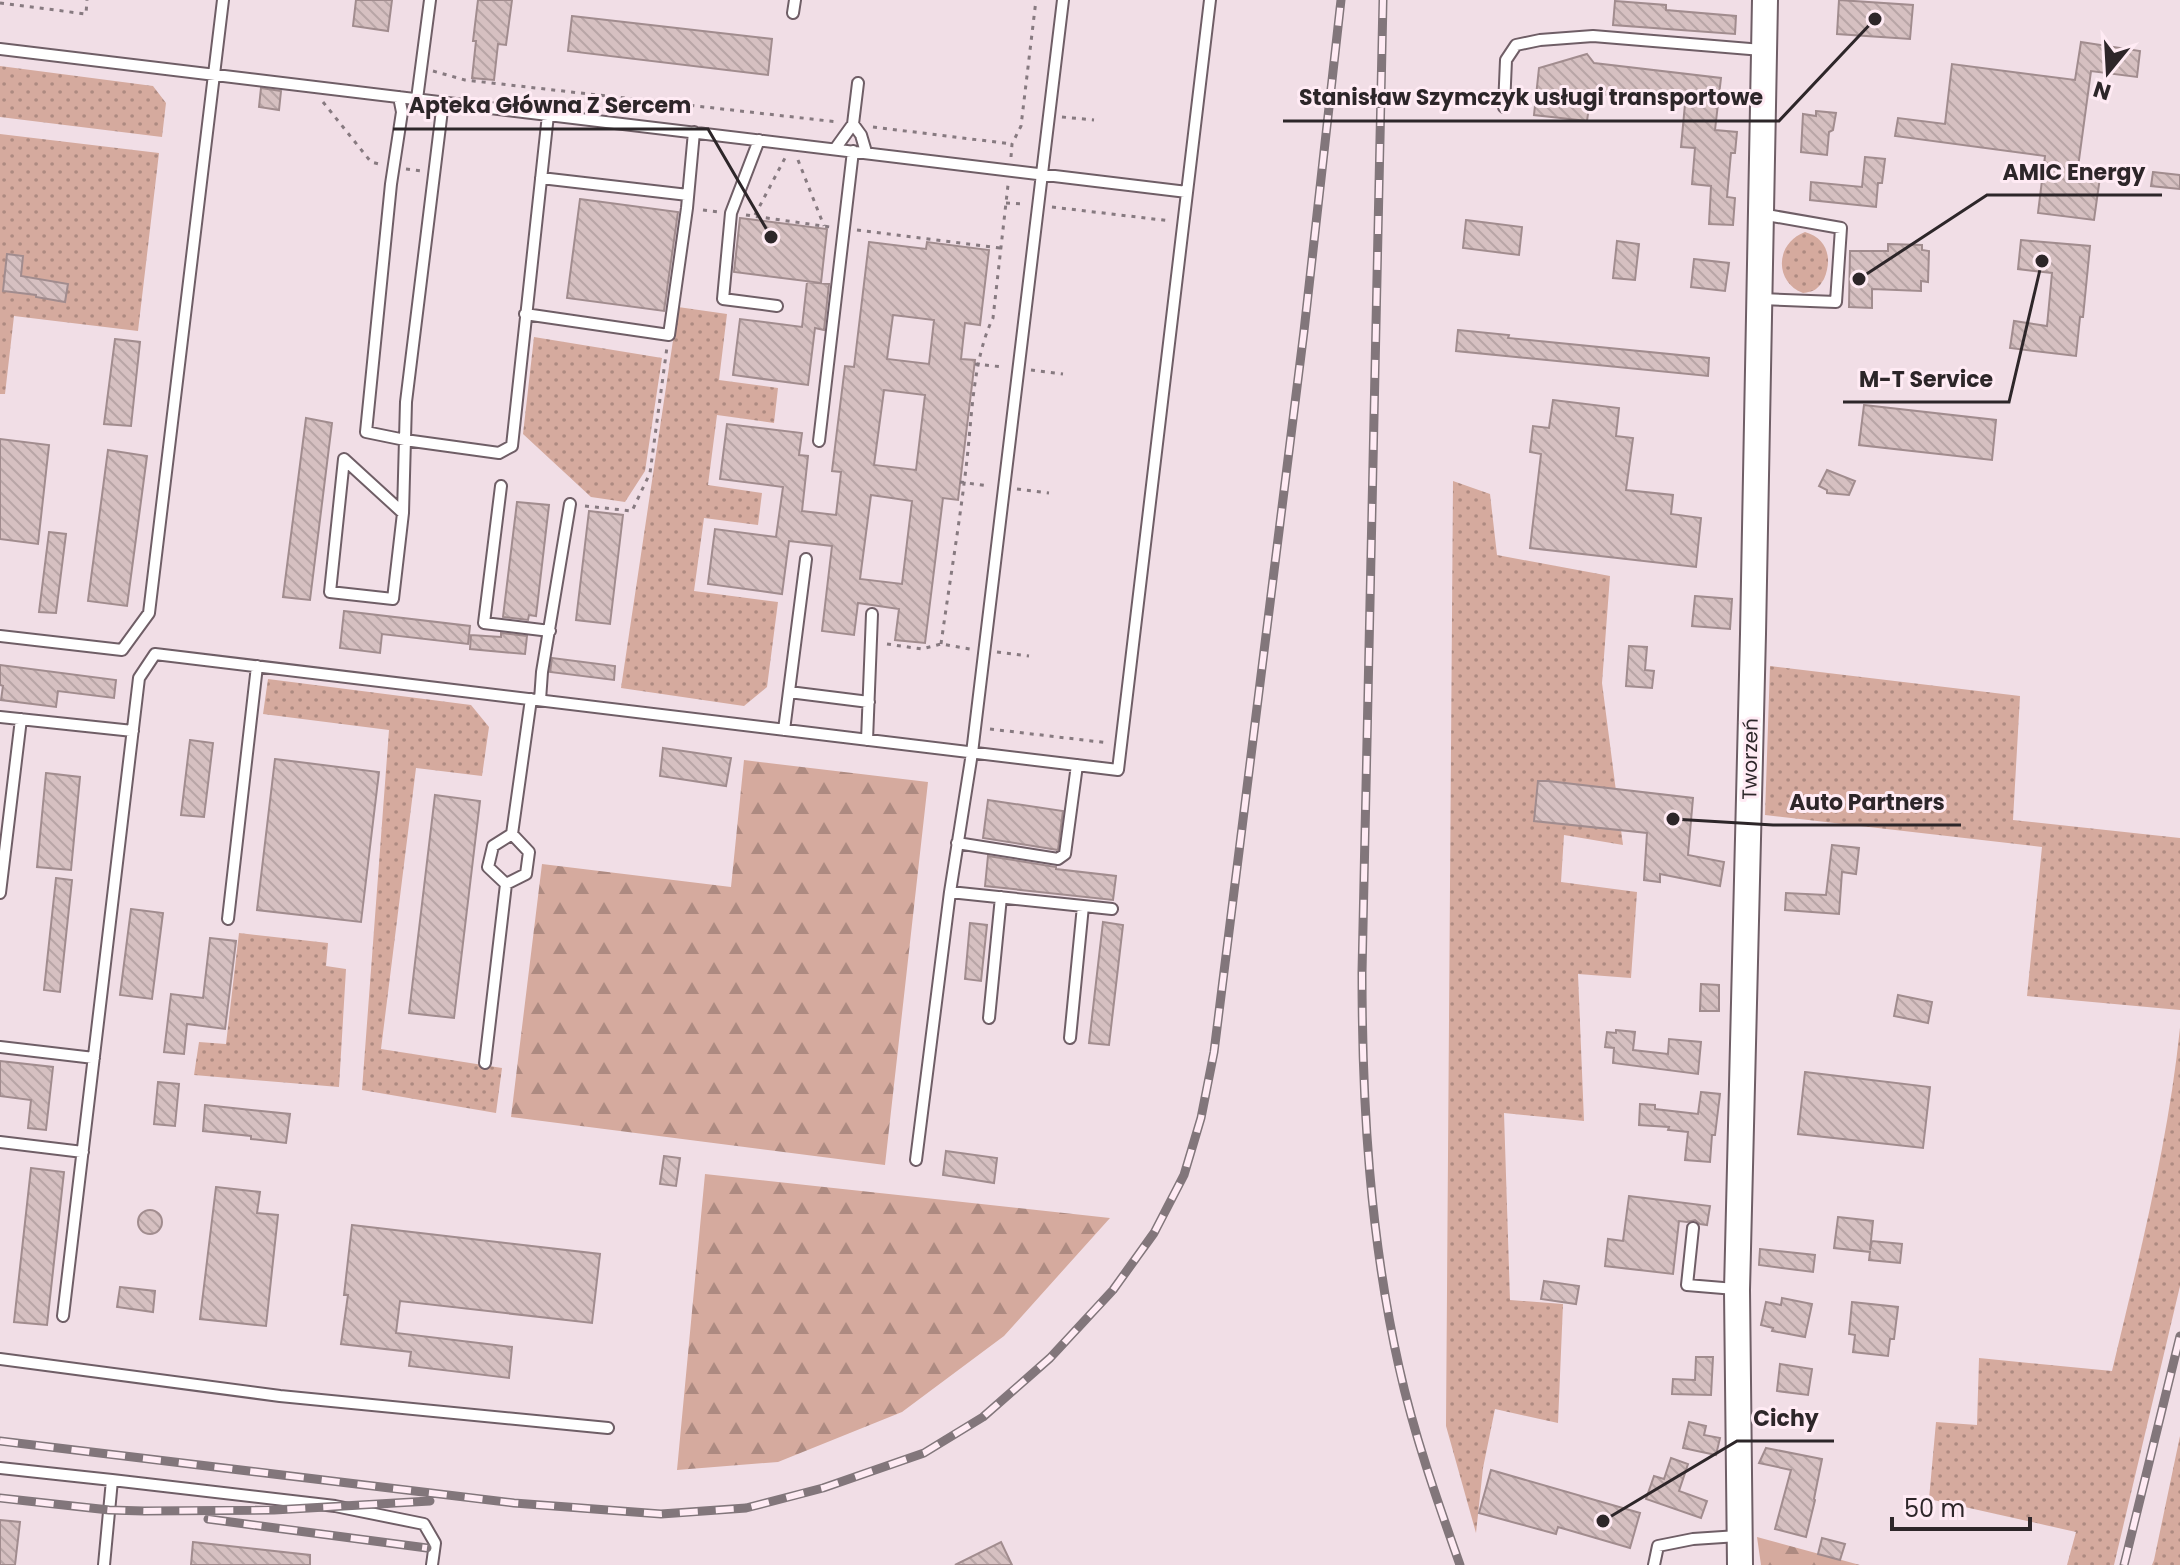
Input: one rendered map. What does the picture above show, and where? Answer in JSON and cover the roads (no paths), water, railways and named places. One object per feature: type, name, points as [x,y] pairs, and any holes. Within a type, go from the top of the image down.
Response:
[{"type":"street","name":"Tworzeń","points":[[1740,1565],[1737,1290],[1765,0]]},
{"type":"lane","points":[[0,636],[122,650],[149,613],[223,0]]},
{"type":"lane","points":[[417,99],[430,0]]},
{"type":"lane","points":[[793,13],[795,0]]},
{"type":"lane","points":[[916,1160],[950,892],[972,753],[1063,0]]},
{"type":"lane","points":[[63,1316],[139,678],[155,654],[1118,770],[1210,0]]},
{"type":"lane","points":[[1504,107],[1506,60],[1516,45],[1593,36],[1764,50]]},
{"type":"lane","points":[[0,49],[1187,192]]},
{"type":"lane","points":[[835,149],[853,124],[858,83]]},
{"type":"lane","points":[[399,97],[402,112],[391,184],[366,432],[499,453],[512,446],[548,115]]},
{"type":"lane","points":[[403,513],[344,459],[330,592],[393,599],[403,513],[406,402],[443,102]]},
{"type":"lane","points":[[853,124],[861,135],[866,152]]},
{"type":"lane","points":[[525,314],[669,335],[694,132]]},
{"type":"lane","points":[[759,140],[731,213],[723,299],[777,306]]},
{"type":"lane","points":[[819,441],[853,151]]},
{"type":"lane","points":[[541,178],[688,195]]},
{"type":"lane","points":[[1759,299],[1836,302],[1841,228],[1761,214]]},
{"type":"lane","points":[[501,486],[484,623],[550,631]]},
{"type":"lane","points":[[506,884],[488,867],[493,846],[512,834],[570,504]]},
{"type":"lane","points":[[784,730],[806,559]]},
{"type":"lane","points":[[867,740],[872,614]]},
{"type":"lane","points":[[228,919],[257,666]]},
{"type":"lane","points":[[789,692],[869,702]]},
{"type":"lane","points":[[0,717],[133,731]]},
{"type":"lane","points":[[0,893],[21,719]]},
{"type":"lane","points":[[957,843],[1058,859],[1065,854],[1077,765]]},
{"type":"lane","points":[[506,884],[526,874],[529,852],[512,834]]},
{"type":"lane","points":[[485,1063],[506,884]]},
{"type":"lane","points":[[950,892],[1112,909]]},
{"type":"lane","points":[[989,1018],[1001,897]]},
{"type":"lane","points":[[1070,1038],[1083,906]]},
{"type":"lane","points":[[0,1047],[94,1058]]},
{"type":"lane","points":[[0,1142],[83,1152]]},
{"type":"lane","points":[[1693,1228],[1687,1285],[1737,1290]]},
{"type":"lane","points":[[0,1359],[280,1396],[608,1428]]},
{"type":"lane","points":[[0,1468],[335,1506],[424,1524],[435,1543],[432,1565]]},
{"type":"lane","points":[[104,1565],[112,1480]]},
{"type":"lane","points":[[1654,1565],[1658,1546],[1693,1539],[1740,1536]]},
{"type":"railway","points":[[0,1441],[514,1503],[661,1514],[746,1508],[823,1488],[924,1453],[983,1417],[1050,1358],[1113,1290],[1154,1233],[1184,1175],[1201,1118],[1214,1052],[1304,331],[1341,0]]},
{"type":"railway","points":[[1383,0],[1362,973],[1366,1122],[1381,1269],[1399,1367],[1419,1442],[1460,1565]]},
{"type":"railway","points":[[2124,1565],[2180,1336]]},
{"type":"railway","points":[[0,1498],[144,1511],[274,1510],[430,1501]]},
{"type":"railway","points":[[208,1519],[427,1548]]},
{"type":"place","name":"Stanisław Szymczyk usługi transportowe","points":[[1875,19]]},
{"type":"place","name":"Apteka Główna Z Sercem","points":[[771,237]]},
{"type":"place","name":"M-T Service","points":[[2042,261]]},
{"type":"place","name":"AMIC Energy","points":[[1859,279]]},
{"type":"place","name":"Auto Partners","points":[[1673,819]]},
{"type":"place","name":"Cichy","points":[[1603,1521]]}]
